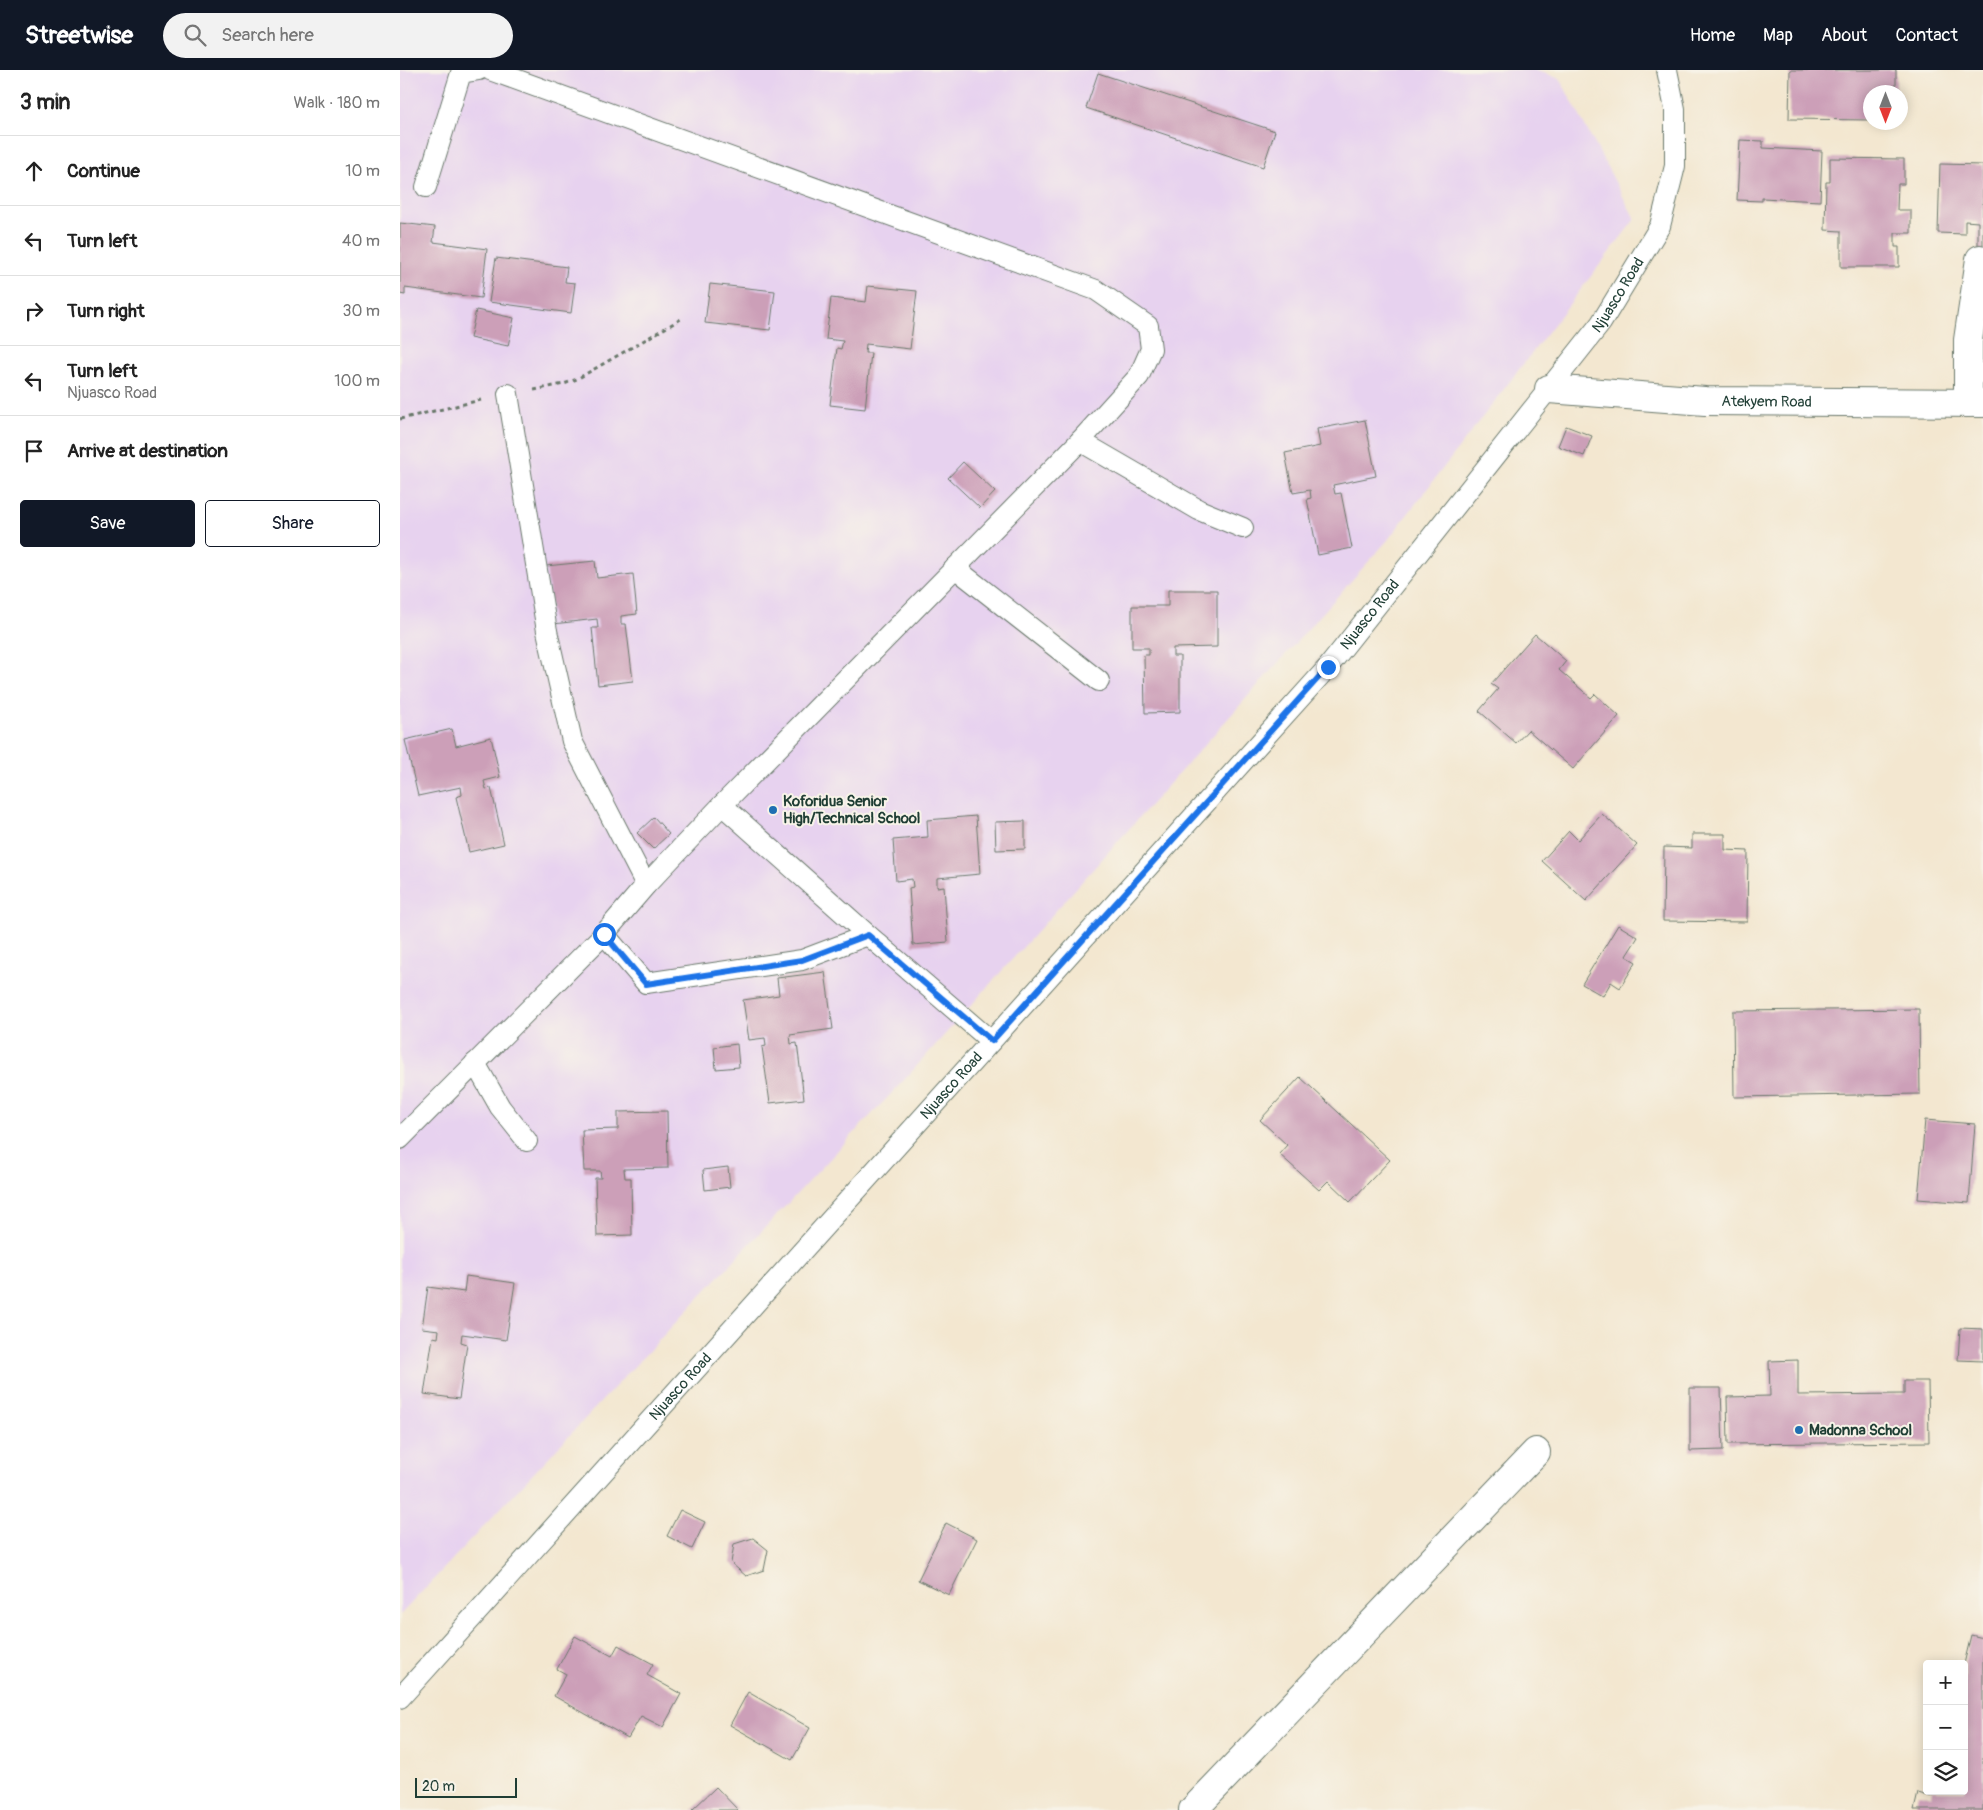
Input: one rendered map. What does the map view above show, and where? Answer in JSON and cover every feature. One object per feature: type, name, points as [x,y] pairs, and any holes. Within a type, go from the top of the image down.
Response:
[{"type":"street","points":[[1976,403],[1968,340],[1980,259]]},
{"type":"street","name":"Atekyem Road","points":[[1549,390],[1704,401],[1976,403]]},
{"type":"street","points":[[1193,1810],[1536,1452]]},
{"type":"lane","points":[[426,187],[461,73],[479,70]]},
{"type":"lane","points":[[400,1139],[604,934],[646,885],[722,805],[1080,441],[1139,376],[1151,350],[1148,326],[1096,290],[490,70]]},
{"type":"lane","name":"Njuasco Road","points":[[400,1698],[1328,667],[1549,390],[1601,323],[1660,226],[1675,166],[1675,109],[1667,70]]},
{"type":"lane","points":[[508,394],[547,631],[572,741],[646,885]]},
{"type":"lane","points":[[1080,441],[1199,510],[1243,528]]},
{"type":"lane","points":[[955,568],[1099,681]]},
{"type":"lane","points":[[722,805],[868,935],[992,1041]]},
{"type":"lane","points":[[604,934],[646,984],[802,960],[868,935]]},
{"type":"lane","points":[[475,1064],[500,1108],[527,1141]]},
{"type":"path","points":[[400,419],[508,394],[564,384],[577,379],[681,319]]},
{"type":"shaded area","name":"Koforidua Senior High/Technical School","points":[[400,70],[1537,70],[1560,79],[1635,219],[1387,541],[905,1079],[400,1615]]},
{"type":"building","points":[[1790,70],[1896,70],[1896,85],[1863,85],[1863,120],[1789,119]]},
{"type":"building","points":[[1098,73],[1275,131],[1263,167],[1086,108]]},
{"type":"building","points":[[1740,140],[1763,141],[1763,148],[1822,151],[1820,201],[1762,198],[1762,201],[1737,200]]},
{"type":"building","points":[[1830,158],[1904,159],[1904,184],[1898,184],[1897,210],[1911,210],[1911,233],[1895,233],[1895,247],[1899,247],[1899,267],[1841,267],[1841,231],[1825,230],[1826,182],[1830,182]]},
{"type":"building","points":[[1940,164],[1983,165],[1983,252],[1978,252],[1978,222],[1965,221],[1965,234],[1938,233]]},
{"type":"building","points":[[400,223],[435,227],[433,242],[487,249],[481,298],[405,288],[405,295],[400,294]]},
{"type":"building","points":[[496,258],[567,267],[565,282],[575,283],[571,313],[489,302]]},
{"type":"building","points":[[710,284],[775,291],[770,330],[705,323]]},
{"type":"building","points":[[868,286],[917,291],[910,349],[866,344],[865,353],[871,353],[865,409],[830,405],[837,348],[841,349],[843,341],[826,339],[831,298],[866,302]]},
{"type":"building","points":[[476,310],[514,318],[508,346],[470,338]]},
{"type":"building","points":[[1365,420],[1376,476],[1333,485],[1335,494],[1341,493],[1352,548],[1318,555],[1307,499],[1311,498],[1310,490],[1293,493],[1285,453],[1320,446],[1317,429]]},
{"type":"building","points":[[1566,426],[1592,436],[1584,456],[1558,446]]},
{"type":"building","points":[[963,462],[995,492],[980,508],[948,478]]},
{"type":"building","points":[[595,561],[597,578],[633,574],[637,614],[621,616],[621,624],[626,624],[633,681],[598,685],[592,628],[598,628],[597,619],[553,624],[546,566]]},
{"type":"building","points":[[1168,590],[1217,590],[1217,647],[1173,648],[1173,656],[1180,656],[1180,712],[1145,713],[1144,655],[1149,655],[1149,648],[1132,648],[1132,606],[1168,606]]},
{"type":"building","points":[[1535,634],[1566,661],[1559,670],[1591,698],[1595,694],[1619,716],[1573,769],[1528,730],[1516,743],[1479,711],[1498,689],[1491,684]]},
{"type":"building","points":[[452,729],[456,746],[491,737],[500,777],[484,781],[486,789],[491,788],[504,844],[469,852],[456,797],[462,795],[461,787],[418,796],[405,740]]},
{"type":"building","points":[[1602,814],[1637,845],[1586,901],[1542,861],[1569,831],[1578,840]]},
{"type":"building","points":[[976,816],[980,874],[937,878],[937,887],[944,886],[948,942],[913,945],[909,888],[913,887],[912,879],[896,881],[893,840],[928,837],[927,820]]},
{"type":"building","points":[[654,817],[669,834],[653,849],[637,833]]},
{"type":"building","points":[[1025,821],[1025,849],[996,850],[995,822]]},
{"type":"building","points":[[1692,834],[1725,834],[1725,850],[1748,851],[1747,922],[1663,921],[1664,847],[1692,848]]},
{"type":"building","points":[[1618,925],[1638,937],[1626,956],[1636,962],[1620,988],[1611,982],[1603,996],[1582,984]]},
{"type":"building","points":[[825,972],[833,1029],[790,1035],[791,1044],[797,1043],[804,1099],[770,1103],[762,1047],[766,1046],[765,1038],[749,1040],[743,1000],[779,995],[777,978]]},
{"type":"building","points":[[1919,1009],[1920,1094],[1734,1097],[1733,1011]]},
{"type":"building","points":[[737,1044],[739,1067],[716,1069],[714,1047]]},
{"type":"building","points":[[1300,1077],[1390,1160],[1350,1202],[1328,1181],[1319,1190],[1279,1154],[1287,1145],[1260,1120]]},
{"type":"building","points":[[667,1111],[668,1168],[624,1169],[625,1178],[631,1178],[632,1235],[597,1236],[595,1178],[601,1178],[600,1171],[584,1171],[582,1130],[618,1129],[618,1112]]},
{"type":"building","points":[[1925,1120],[1975,1124],[1969,1203],[1918,1199]]},
{"type":"building","points":[[728,1167],[730,1187],[705,1190],[703,1170]]},
{"type":"building","points":[[466,1276],[515,1283],[506,1340],[462,1334],[461,1342],[467,1344],[459,1399],[424,1394],[433,1337],[438,1338],[439,1330],[422,1328],[428,1287],[464,1292]]},
{"type":"building","points":[[1960,1328],[1983,1329],[1983,1361],[1958,1360]]},
{"type":"building","points":[[1798,1360],[1798,1395],[1904,1394],[1904,1381],[1928,1381],[1929,1442],[1728,1444],[1727,1397],[1770,1396],[1769,1361]]},
{"type":"building","points":[[1690,1388],[1721,1388],[1723,1450],[1690,1451]]},
{"type":"building","points":[[680,1510],[705,1522],[692,1549],[667,1536]]},
{"type":"building","points":[[946,1523],[977,1539],[949,1595],[918,1580]]},
{"type":"building","points":[[753,1538],[768,1550],[764,1570],[746,1576],[731,1563],[734,1544]]},
{"type":"building","points":[[1971,1635],[1983,1638],[1983,1810],[1914,1810],[1918,1793],[1932,1797],[1932,1795],[1968,1795],[1968,1660],[1965,1660]]},
{"type":"building","points":[[575,1636],[612,1656],[618,1645],[653,1664],[647,1675],[681,1694],[663,1727],[641,1716],[628,1738],[554,1696],[566,1674],[557,1669]]},
{"type":"building","points":[[748,1692],[810,1728],[792,1760],[730,1725]]},
{"type":"building","points":[[716,1787],[738,1810],[692,1810]]},
{"type":"place","name":"Koforidua Senior High/Technical School","points":[[773,810]]},
{"type":"place","name":"Madonna School","points":[[1799,1430]]},
{"type":"route","points":[[604,934],[646,984],[802,960],[868,935],[992,1041],[1328,667]]}]
